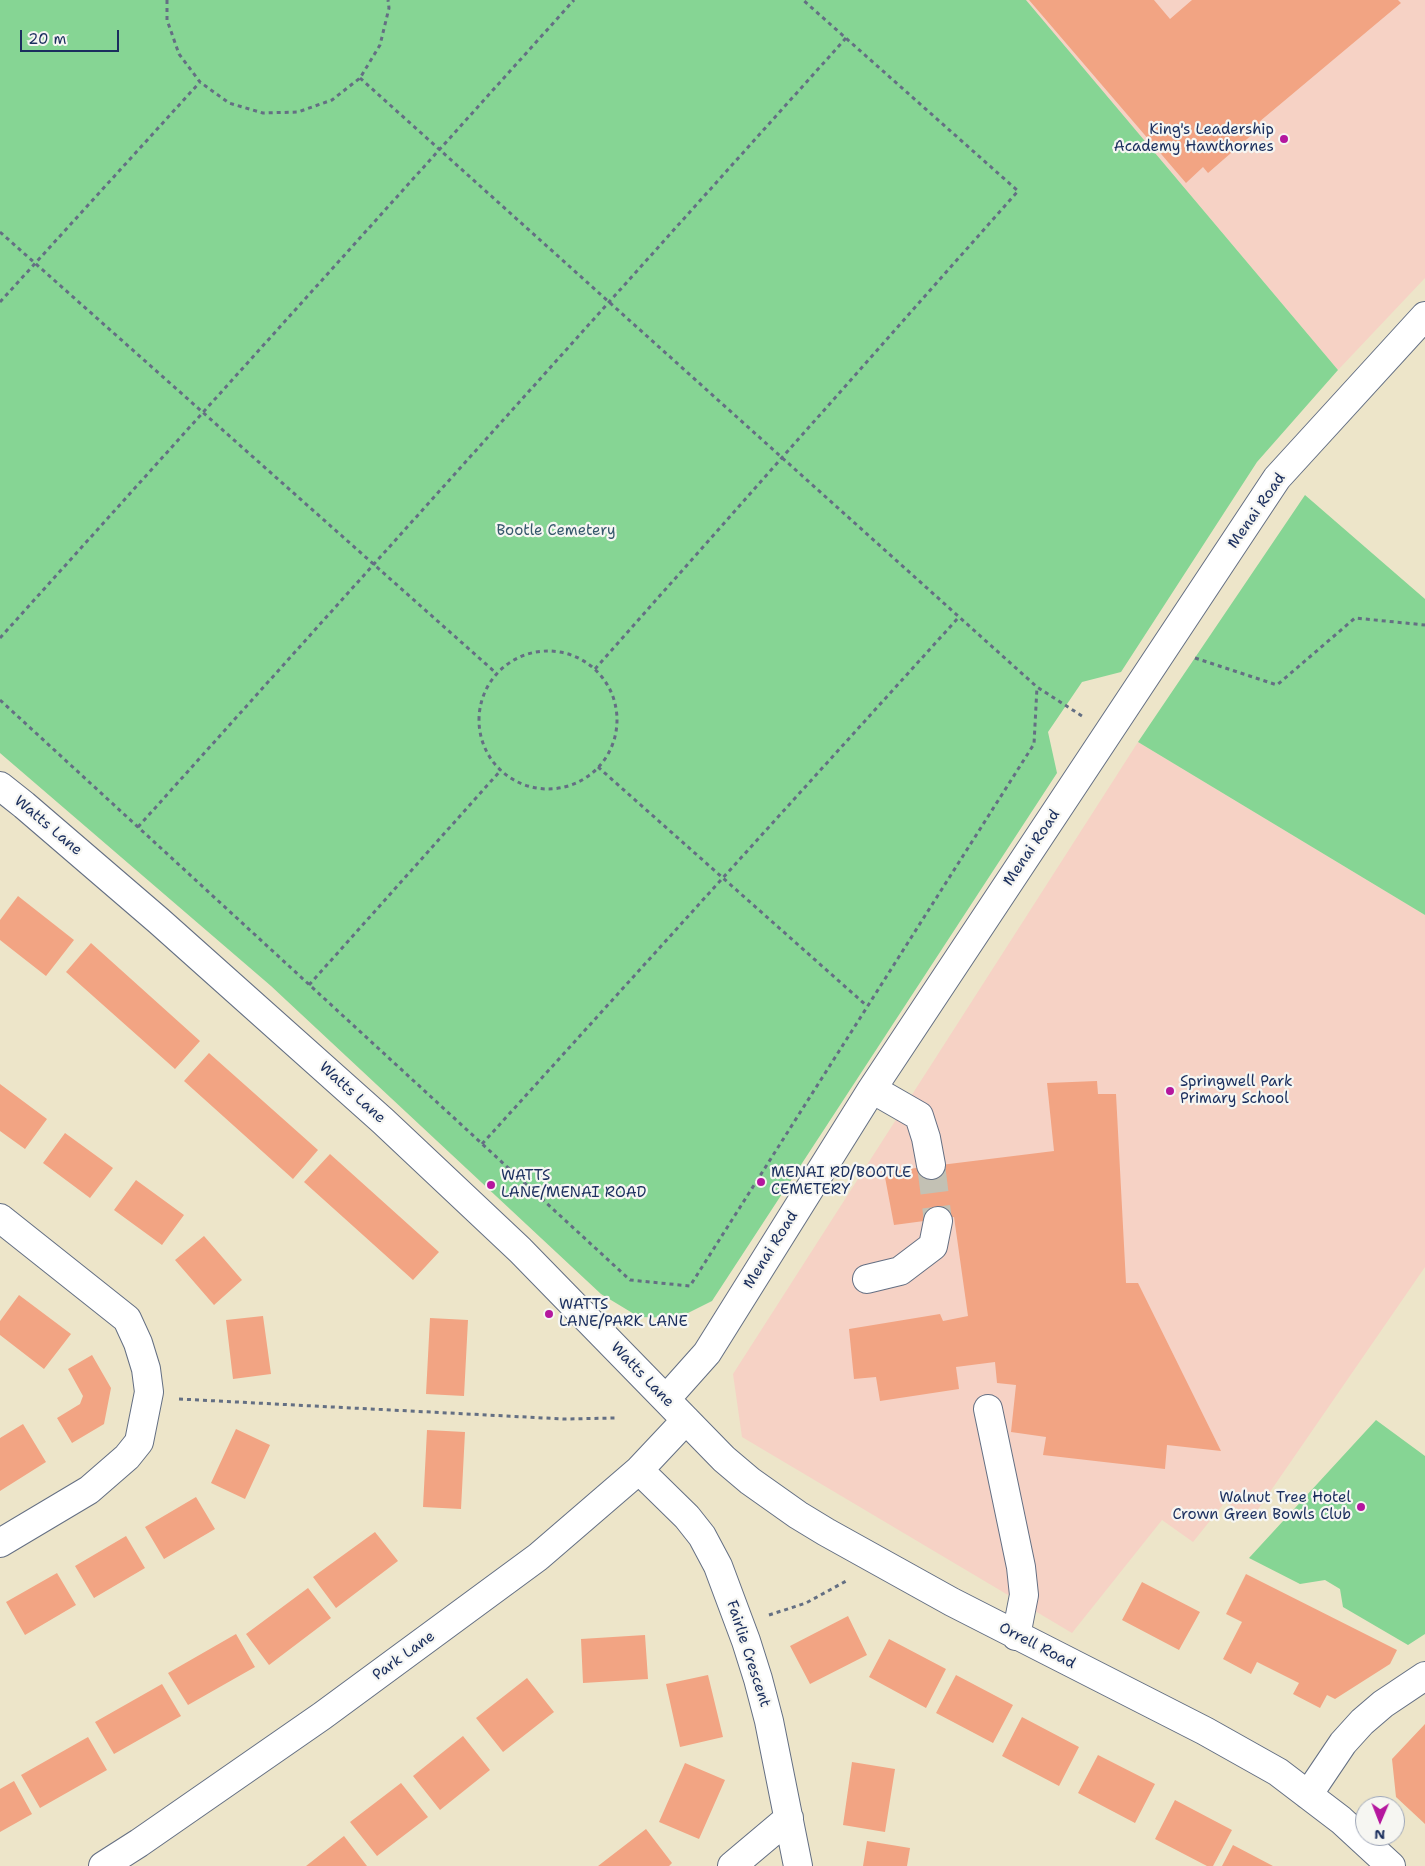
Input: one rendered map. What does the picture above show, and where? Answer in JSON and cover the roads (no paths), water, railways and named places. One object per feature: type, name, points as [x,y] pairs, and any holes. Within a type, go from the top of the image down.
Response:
[{"type":"street","name":"Menai Road","points":[[666,1399],[707,1353],[872,1089],[1277,478],[1425,316]]},
{"type":"street","name":"Watts Lane","points":[[0,786],[159,922],[383,1121],[520,1250],[686,1420]]},
{"type":"street","points":[[872,1089],[919,1116],[926,1138],[931,1165]]},
{"type":"street","points":[[0,1218],[127,1319],[138,1343],[146,1369],[149,1398],[139,1442],[127,1458],[89,1490],[0,1543]]},
{"type":"street","points":[[867,1279],[900,1271],[933,1246],[938,1221]]},
{"type":"street","points":[[988,1409],[1022,1567],[1024,1595],[1016,1636]]},
{"type":"street","name":"Park Lane","points":[[103,1866],[139,1844],[322,1716],[538,1557],[639,1470],[686,1420]]},
{"type":"street","name":"Orrell Road","points":[[686,1420],[750,1481],[798,1515],[943,1598],[1213,1735],[1278,1772],[1361,1838],[1391,1866]]},
{"type":"street","name":"Fairlie Crescent","points":[[639,1470],[687,1517],[702,1536],[715,1559],[746,1640],[758,1679],[798,1866]]},
{"type":"street","points":[[1308,1794],[1338,1749],[1362,1722],[1383,1704],[1425,1676]]},
{"type":"street","points":[[732,1866],[788,1818]]},
{"type":"tunnel","points":[[931,1165],[938,1221]]},
{"type":"place","name":"King's Leadership Academy Hawthornes","points":[[1284,139]]},
{"type":"place","name":"Springwell Park Primary School","points":[[1170,1091]]},
{"type":"place","name":"MENAI RD/BOOTLE CEMETERY","points":[[761,1182]]},
{"type":"place","name":"WATTS LANE/MENAI ROAD","points":[[491,1185]]},
{"type":"place","name":"WATTS LANE/PARK LANE","points":[[549,1314]]},
{"type":"place","name":"Walnut Tree Hotel Crown Green Bowls Club","points":[[1361,1507]]},
{"type":"park label","name":"Bootle Cemetery","points":[[556,531]]}]
